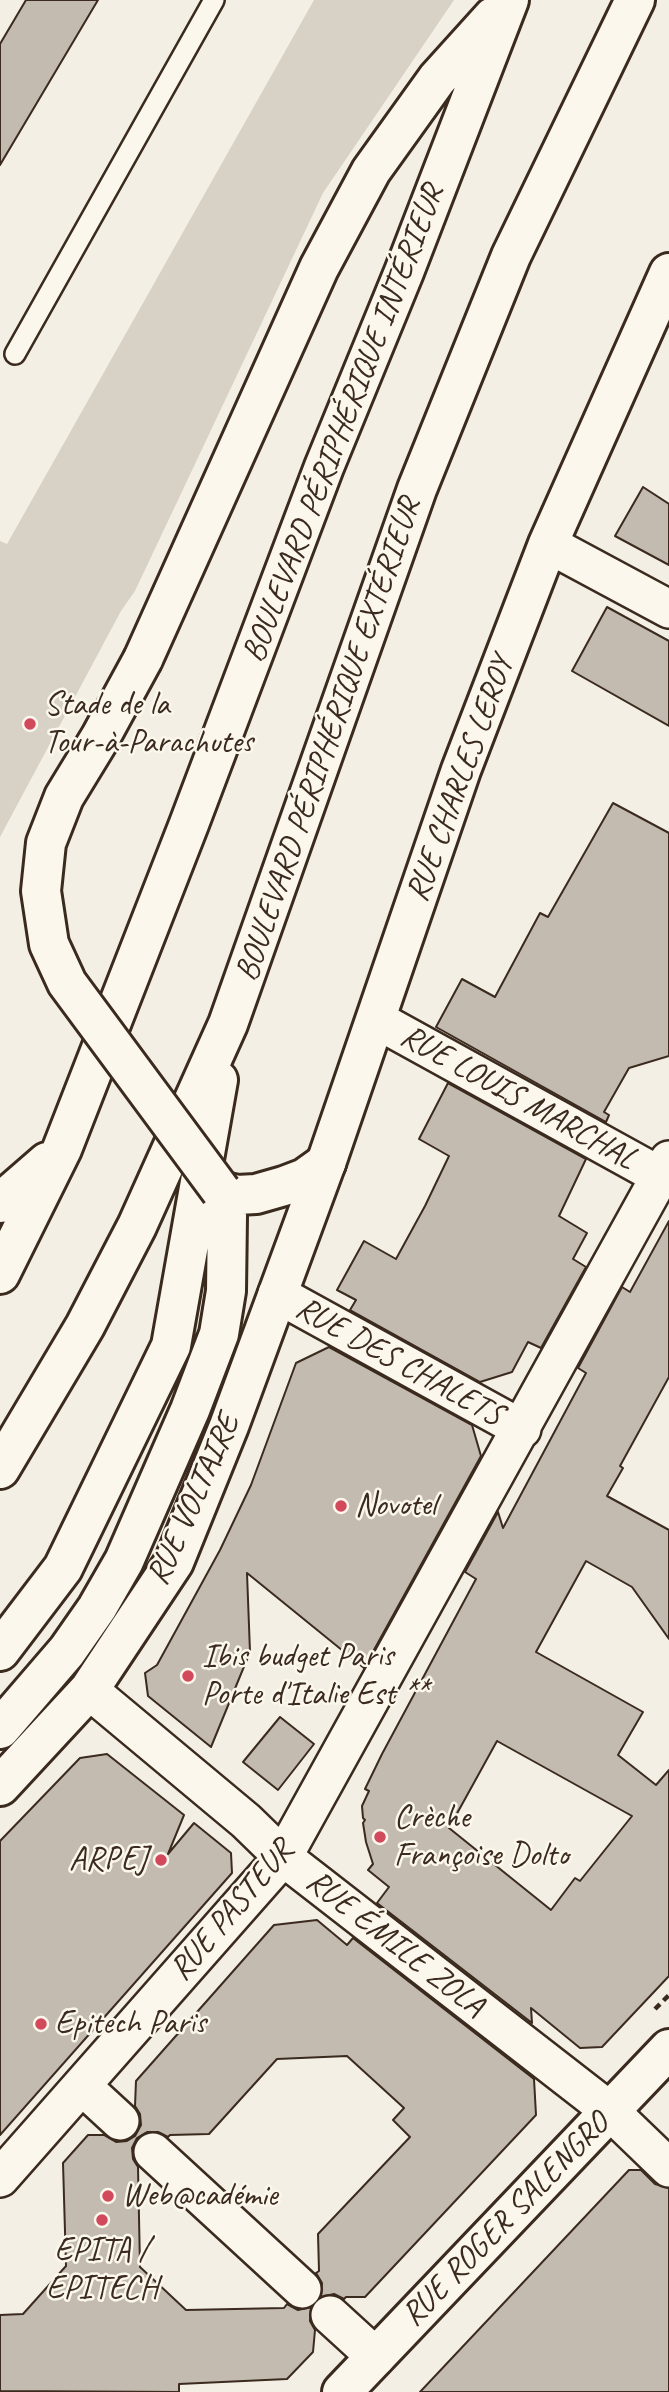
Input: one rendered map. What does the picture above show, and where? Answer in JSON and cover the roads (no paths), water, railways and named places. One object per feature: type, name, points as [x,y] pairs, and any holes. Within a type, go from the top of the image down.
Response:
[{"type":"main road","points":[[0,1729],[67,1651],[97,1608],[124,1561],[190,1410],[219,1334],[226,1291],[227,1216],[221,1191],[66,983],[49,944],[41,891],[46,843],[64,797],[143,659],[319,268],[370,171],[437,79],[509,0]]},
{"type":"main road","name":"BOULEVARD PÉRIPHÉRIQUE INTÉRIEUR","points":[[0,1274],[62,1149],[190,824],[324,467],[404,272],[509,0]]},
{"type":"main road","name":"BOULEVARD PÉRIPHÉRIQUE EXTÉRIEUR","points":[[0,1469],[85,1326],[137,1226],[229,1024],[417,489],[512,257],[635,0]]},
{"type":"main road","name":"RUE CHARLES LEROY","points":[[277,1294],[377,1020],[461,771],[548,544],[669,274]]},
{"type":"main road","points":[[0,1651],[63,1568],[171,1346],[229,1024]]},
{"type":"main road","points":[[0,1203],[62,1149]]},
{"type":"main road","points":[[221,1191],[237,1195],[256,1194],[305,1178],[326,1163]]},
{"type":"main road","name":"RUE VOLTAIRE","points":[[0,1786],[89,1690],[174,1562],[229,1426],[277,1294]]},
{"type":"main road","name":"RUE ROGER SALENGRO","points":[[342,2392],[669,2049]]},
{"type":"street","points":[[548,544],[669,609]]},
{"type":"street","name":"RUE LOUIS MARCHAL","points":[[377,1020],[664,1168]]},
{"type":"street","name":"RUE PASTEUR","points":[[0,2178],[283,1857],[664,1168]]},
{"type":"street","name":"RUE DES CHALETS","points":[[277,1294],[522,1429]]},
{"type":"street","name":"RUE ÉMILE ZOLA","points":[[89,1690],[246,1821],[283,1857],[610,2111],[669,2168]]},
{"type":"street","points":[[82,2086],[120,2121]]},
{"type":"street","points":[[153,2152],[302,2289]]},
{"type":"street","points":[[330,2315],[376,2357]]},
{"type":"lane","points":[[15,354],[214,0]]},
{"type":"place","name":"Stade de la Tour-à-Parachutes","points":[[30,724]]},
{"type":"place","name":"Novotel","points":[[341,1506]]},
{"type":"place","name":"Ibis budget Paris Porte d'Italie Est **","points":[[188,1676]]},
{"type":"place","name":"Crèche Françoise Dolto","points":[[380,1837]]},
{"type":"place","name":"ARPEJ","points":[[161,1860]]},
{"type":"place","name":"Epitech Paris","points":[[41,2024]]},
{"type":"place","name":"Web@cadémie","points":[[108,2196]]},
{"type":"place","name":"EPITA / EPITECH","points":[[102,2220]]}]
